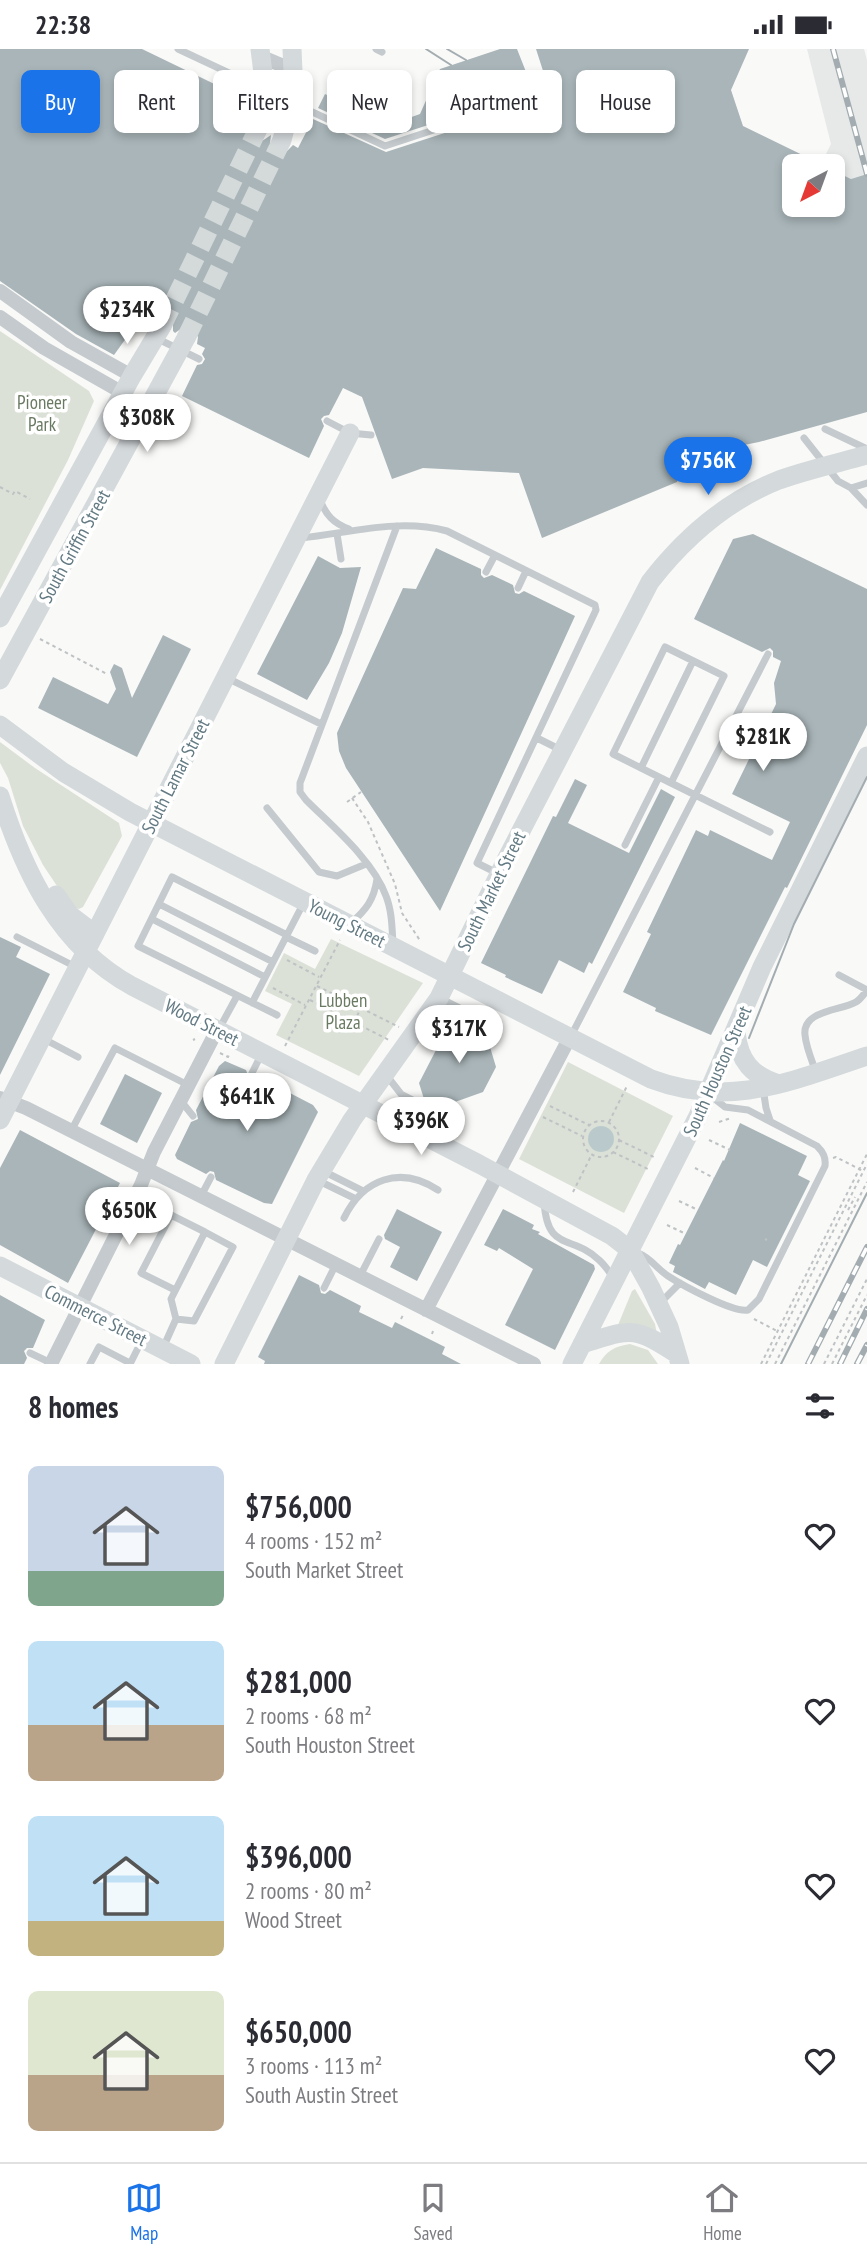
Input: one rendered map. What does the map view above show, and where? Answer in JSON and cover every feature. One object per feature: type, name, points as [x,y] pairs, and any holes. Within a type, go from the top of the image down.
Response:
[{"type":"main road","points":[[257,52],[261,70]]},
{"type":"main road","points":[[282,141],[294,94],[292,55]]},
{"type":"main road","name":"South Griffin Street","points":[[0,618],[127,384],[159,332]]},
{"type":"main road","name":"South Griffin Street","points":[[0,680],[183,344]]},
{"type":"main road","points":[[127,384],[143,398],[143,419]]},
{"type":"main road","name":"South Lamar Street","points":[[0,1120],[5,1100],[42,1038],[350,433]]},
{"type":"main road","name":"South Market Street","points":[[224,1364],[319,1175],[363,1105],[439,998],[561,751],[650,582],[674,552],[722,511],[768,486],[807,471],[867,455]]},
{"type":"main road","points":[[76,478],[104,492]]},
{"type":"main road","name":"Young Street","points":[[0,725],[63,772],[150,823],[304,902],[345,932],[393,946],[651,1079],[685,1090],[708,1093],[771,1086],[867,1056]]},
{"type":"main road","name":"South Houston Street","points":[[572,1364],[671,1171],[736,1033],[762,967],[867,756]]},
{"type":"main road","name":"Wood Street","points":[[1,800],[19,853],[45,903],[82,960],[498,1175],[612,1236],[630,1250]]},
{"type":"main road","points":[[19,853],[46,879],[70,915],[95,934]]},
{"type":"main road","points":[[736,1033],[738,1049],[747,1066],[771,1086]]},
{"type":"main road","points":[[630,1250],[659,1304],[678,1359]]},
{"type":"main road","name":"Commerce Street","points":[[0,1266],[191,1364]]},
{"type":"main road","points":[[582,1344],[632,1331],[647,1335],[678,1359]]},
{"type":"street","points":[[257,52],[292,55]]},
{"type":"street","points":[[0,291],[127,384]]},
{"type":"street","points":[[0,317],[44,348],[127,384]]},
{"type":"street","points":[[51,1364],[217,1030]]},
{"type":"street","points":[[426,1310],[570,1037]]},
{"type":"street","points":[[5,1100],[360,1276],[523,1362]]},
{"type":"lane","points":[[178,49],[385,146],[426,133]]},
{"type":"lane","points":[[159,332],[183,344],[199,359]]},
{"type":"lane","points":[[327,421],[350,433],[371,435]]},
{"type":"lane","points":[[825,429],[867,449]]},
{"type":"lane","points":[[804,438],[838,481],[851,488],[867,505]]},
{"type":"lane","points":[[851,488],[867,483]]},
{"type":"lane","points":[[318,496],[329,517],[340,526],[350,529]]},
{"type":"lane","points":[[393,946],[386,894],[366,864],[300,792],[300,783],[397,526]]},
{"type":"lane","points":[[297,538],[337,534],[350,529],[430,527],[447,531],[595,605],[596,610],[477,863],[499,874]]},
{"type":"lane","points":[[337,534],[341,559]]},
{"type":"lane","points":[[486,572],[495,555]]},
{"type":"lane","points":[[518,588],[526,571]]},
{"type":"lane","points":[[671,783],[724,676],[665,647],[613,754],[641,768],[659,777],[671,783],[695,795],[770,832]]},
{"type":"lane","points":[[570,1037],[768,654]]},
{"type":"lane","points":[[641,768],[694,661]]},
{"type":"lane","points":[[226,677],[321,724]]},
{"type":"lane","points":[[537,738],[561,751]]},
{"type":"lane","points":[[625,845],[659,777]]},
{"type":"lane","points":[[267,809],[314,867],[324,875],[337,876],[366,864]]},
{"type":"lane","points":[[277,1015],[138,946],[172,877],[316,951]]},
{"type":"lane","points":[[345,932],[373,900],[377,879]]},
{"type":"lane","points":[[252,1003],[304,902]]},
{"type":"lane","points":[[159,904],[275,958]]},
{"type":"lane","points":[[152,919],[264,980]]},
{"type":"lane","points":[[17,937],[82,960]]},
{"type":"lane","points":[[816,1073],[805,1037],[809,1022],[815,1016],[856,1003],[867,990],[839,975]]},
{"type":"lane","points":[[217,1030],[237,996]]},
{"type":"lane","points":[[439,998],[499,1028]]},
{"type":"lane","points":[[42,1038],[78,1057]]},
{"type":"lane","points":[[71,1131],[115,1048],[188,1085]]},
{"type":"lane","points":[[252,1073],[262,1053]]},
{"type":"lane","points":[[385,1073],[397,1091],[450,1119]]},
{"type":"lane","points":[[771,1086],[766,1108],[771,1121]]},
{"type":"lane","points":[[630,1250],[650,1258],[666,1275],[680,1283],[736,1310],[748,1310],[759,1299],[826,1160],[817,1146],[748,1109],[725,1107],[708,1093]]},
{"type":"lane","points":[[181,1101],[194,1116]]},
{"type":"lane","points":[[319,1175],[363,1191]]},
{"type":"lane","points":[[319,1175],[356,1199]]},
{"type":"lane","points":[[201,1196],[211,1177]]},
{"type":"lane","points":[[344,1218],[363,1191],[397,1177],[419,1180],[438,1190]]},
{"type":"lane","points":[[544,1201],[549,1229],[559,1239],[598,1259],[614,1278]]},
{"type":"lane","points":[[174,1290],[141,1273],[171,1215],[233,1247],[194,1321],[176,1319]]},
{"type":"lane","points":[[163,1349],[176,1319],[171,1299],[174,1290],[205,1232]]},
{"type":"lane","points":[[360,1276],[379,1239]]},
{"type":"lane","points":[[324,1288],[336,1264]]},
{"type":"lane","points":[[659,1304],[680,1283]]},
{"type":"lane","points":[[90,1364],[99,1347],[130,1364],[142,1339]]},
{"type":"lane","points":[[30,1353],[51,1364]]},
{"type":"path","points":[[0,487],[30,499]]},
{"type":"path","points":[[39,638],[107,674]]},
{"type":"path","points":[[347,802],[361,792]]},
{"type":"path","points":[[352,798],[368,822],[395,884],[402,913],[421,942]]},
{"type":"path","points":[[285,1047],[345,932]]},
{"type":"path","points":[[275,958],[321,977]]},
{"type":"path","points":[[264,980],[306,1005]]},
{"type":"path","points":[[316,986],[399,1027]]},
{"type":"path","points":[[330,1011],[338,996]]},
{"type":"path","points":[[309,1000],[389,1040]]},
{"type":"path","points":[[354,1023],[361,1008]]},
{"type":"path","points":[[219,1053],[228,1057],[230,1052]]},
{"type":"path","points":[[609,1123],[629,1084]]},
{"type":"path","points":[[549,1106],[589,1125]]},
{"type":"path","points":[[543,1117],[583,1137]]},
{"type":"path","points":[[719,1122],[734,1117]]},
{"type":"path","points":[[598,1121],[609,1123],[616,1130],[618,1140],[613,1151],[603,1156],[592,1154],[586,1148],[583,1137],[589,1125],[598,1121]]},
{"type":"path","points":[[618,1140],[656,1158]]},
{"type":"path","points":[[709,1140],[730,1150]]},
{"type":"path","points":[[613,1151],[650,1170]]},
{"type":"path","points":[[573,1192],[592,1154]]},
{"type":"path","points":[[761,1364],[867,1154]]},
{"type":"path","points":[[826,1160],[836,1157],[864,1171]]},
{"type":"path","points":[[766,1364],[867,1164]]},
{"type":"path","points":[[695,1168],[714,1178]]},
{"type":"path","points":[[775,1364],[867,1182]]},
{"type":"path","points":[[848,1210],[855,1197]]},
{"type":"path","points":[[679,1201],[698,1210]]},
{"type":"path","points":[[667,1225],[686,1234]]},
{"type":"path","points":[[824,1364],[867,1279]]},
{"type":"path","points":[[832,1364],[867,1295]]},
{"type":"path","points":[[748,1310],[750,1317],[782,1333]]},
{"type":"shaded area","points":[[807,49],[864,49],[867,60],[867,174],[851,179],[845,176],[845,154],[826,154],[831,144]]},
{"type":"shaded area","points":[[601,1126],[611,1129],[614,1139],[611,1149],[601,1152],[591,1149],[588,1139],[591,1129]]},
{"type":"green space","name":"Pioneer Park","points":[[0,331],[89,391],[94,401],[68,460],[0,590]]},
{"type":"green space","points":[[0,742],[119,823],[122,836],[83,907],[79,909],[71,907],[43,865],[23,826],[8,778],[0,763]]},
{"type":"green space","name":"Lubben Plaza","points":[[331,939],[423,983],[359,1076],[276,1035],[292,1004],[265,991],[284,953],[315,969]]},
{"type":"green space","points":[[568,1062],[673,1116],[624,1213],[519,1159]]},
{"type":"green space","points":[[635,1289],[655,1324],[657,1334],[618,1325]]},
{"type":"green space","points":[[630,1344],[648,1350],[658,1364],[599,1364],[612,1350]]},
{"type":"building","points":[[0,49],[142,49],[185,70],[114,70],[114,133],[199,133],[199,77],[213,83],[213,133],[246,133],[254,141],[262,141],[271,135],[270,144],[278,152],[286,152],[293,145],[298,148],[306,133],[313,133],[313,119],[327,125],[327,133],[344,133],[386,152],[445,133],[562,133],[562,70],[543,70],[536,49],[749,49],[731,90],[743,126],[800,154],[782,154],[782,217],[845,217],[845,176],[851,179],[867,174],[867,412],[759,442],[684,457],[677,482],[542,538],[519,473],[423,468],[392,479],[362,397],[343,388],[329,415],[321,419],[324,426],[309,458],[182,396],[197,365],[202,364],[205,359],[202,354],[205,348],[197,344],[198,337],[192,328],[185,326],[175,333],[173,321],[168,315],[157,315],[151,321],[142,316],[114,355],[76,334],[0,281]]},
{"type":"building","points":[[500,49],[517,49],[525,70],[440,70]]},
{"type":"building","points":[[325,94],[327,95],[327,112],[318,108]]},
{"type":"building","points":[[426,100],[426,126],[412,130],[412,117],[420,114]]},
{"type":"building","points":[[372,133],[404,133],[385,139]]},
{"type":"building","points":[[753,534],[867,589],[867,725],[711,1035],[655,1011],[656,1008],[623,992],[651,934],[647,932],[696,830],[708,836],[710,830],[772,860],[790,822],[732,794],[776,704],[774,683],[781,661],[773,657],[770,648],[762,652],[694,619],[733,539]]},
{"type":"building","points":[[436,548],[481,569],[484,578],[492,575],[513,585],[515,593],[524,591],[575,616],[440,911],[346,768],[339,751],[337,733],[403,588],[416,589]]},
{"type":"building","points":[[318,556],[340,568],[361,567],[342,633],[329,663],[307,700],[257,674]]},
{"type":"building","points":[[163,635],[191,649],[137,757],[38,708],[53,677],[108,704],[116,689],[110,672],[114,664],[122,668],[132,698]]},
{"type":"building","points":[[575,779],[587,785],[568,823],[629,853],[661,789],[675,797],[592,964],[589,962],[584,973],[559,960],[542,994],[481,963],[553,816],[556,817]]},
{"type":"building","points":[[0,937],[21,947],[16,957],[50,974],[0,1075]]},
{"type":"building","points":[[463,1017],[484,1027],[496,1067],[483,1092],[441,1107],[424,1099],[419,1083],[451,1021]]},
{"type":"building","points":[[225,1061],[246,1070],[249,1078],[257,1076],[313,1105],[318,1112],[272,1204],[264,1203],[216,1180],[214,1172],[206,1174],[177,1159],[175,1155],[191,1122],[198,1119],[196,1110],[219,1066]]},
{"type":"building","points":[[125,1074],[162,1093],[137,1143],[100,1124]]},
{"type":"building","points":[[740,1123],[807,1156],[798,1175],[810,1181],[767,1267],[753,1260],[736,1295],[709,1282],[705,1289],[673,1272],[675,1266],[669,1263],[724,1161]]},
{"type":"building","points":[[20,1130],[120,1183],[68,1283],[0,1245],[0,1168]]},
{"type":"building","points":[[397,1209],[442,1232],[417,1281],[390,1267],[400,1247],[385,1239],[384,1235]]},
{"type":"building","points":[[503,1209],[534,1225],[532,1229],[540,1232],[538,1234],[594,1265],[595,1269],[555,1350],[505,1325],[533,1269],[499,1248],[497,1251],[484,1245]]},
{"type":"building","points":[[299,1275],[319,1285],[321,1293],[325,1294],[330,1290],[361,1306],[359,1312],[392,1328],[395,1322],[445,1347],[442,1354],[461,1364],[264,1364],[265,1361],[258,1357]]},
{"type":"building","points":[[0,1295],[45,1320],[33,1348],[24,1351],[27,1358],[24,1364],[0,1364]]},
{"type":"tunnel","points":[[162,326],[256,133]]},
{"type":"tunnel","points":[[186,338],[282,140]]},
{"type":"tram line","points":[[426,49],[451,65]]},
{"type":"tram line","points":[[447,49],[466,60]]},
{"type":"tram line","points":[[749,1038],[794,924],[867,777]]},
{"type":"tram line","points":[[781,1364],[867,1193]]},
{"type":"railway","points":[[833,49],[867,174]]},
{"type":"railway","points":[[808,1364],[867,1247]]},
{"type":"railway","points":[[840,1364],[867,1309]]},
{"type":"railway","points":[[857,1364],[867,1345]]}]
